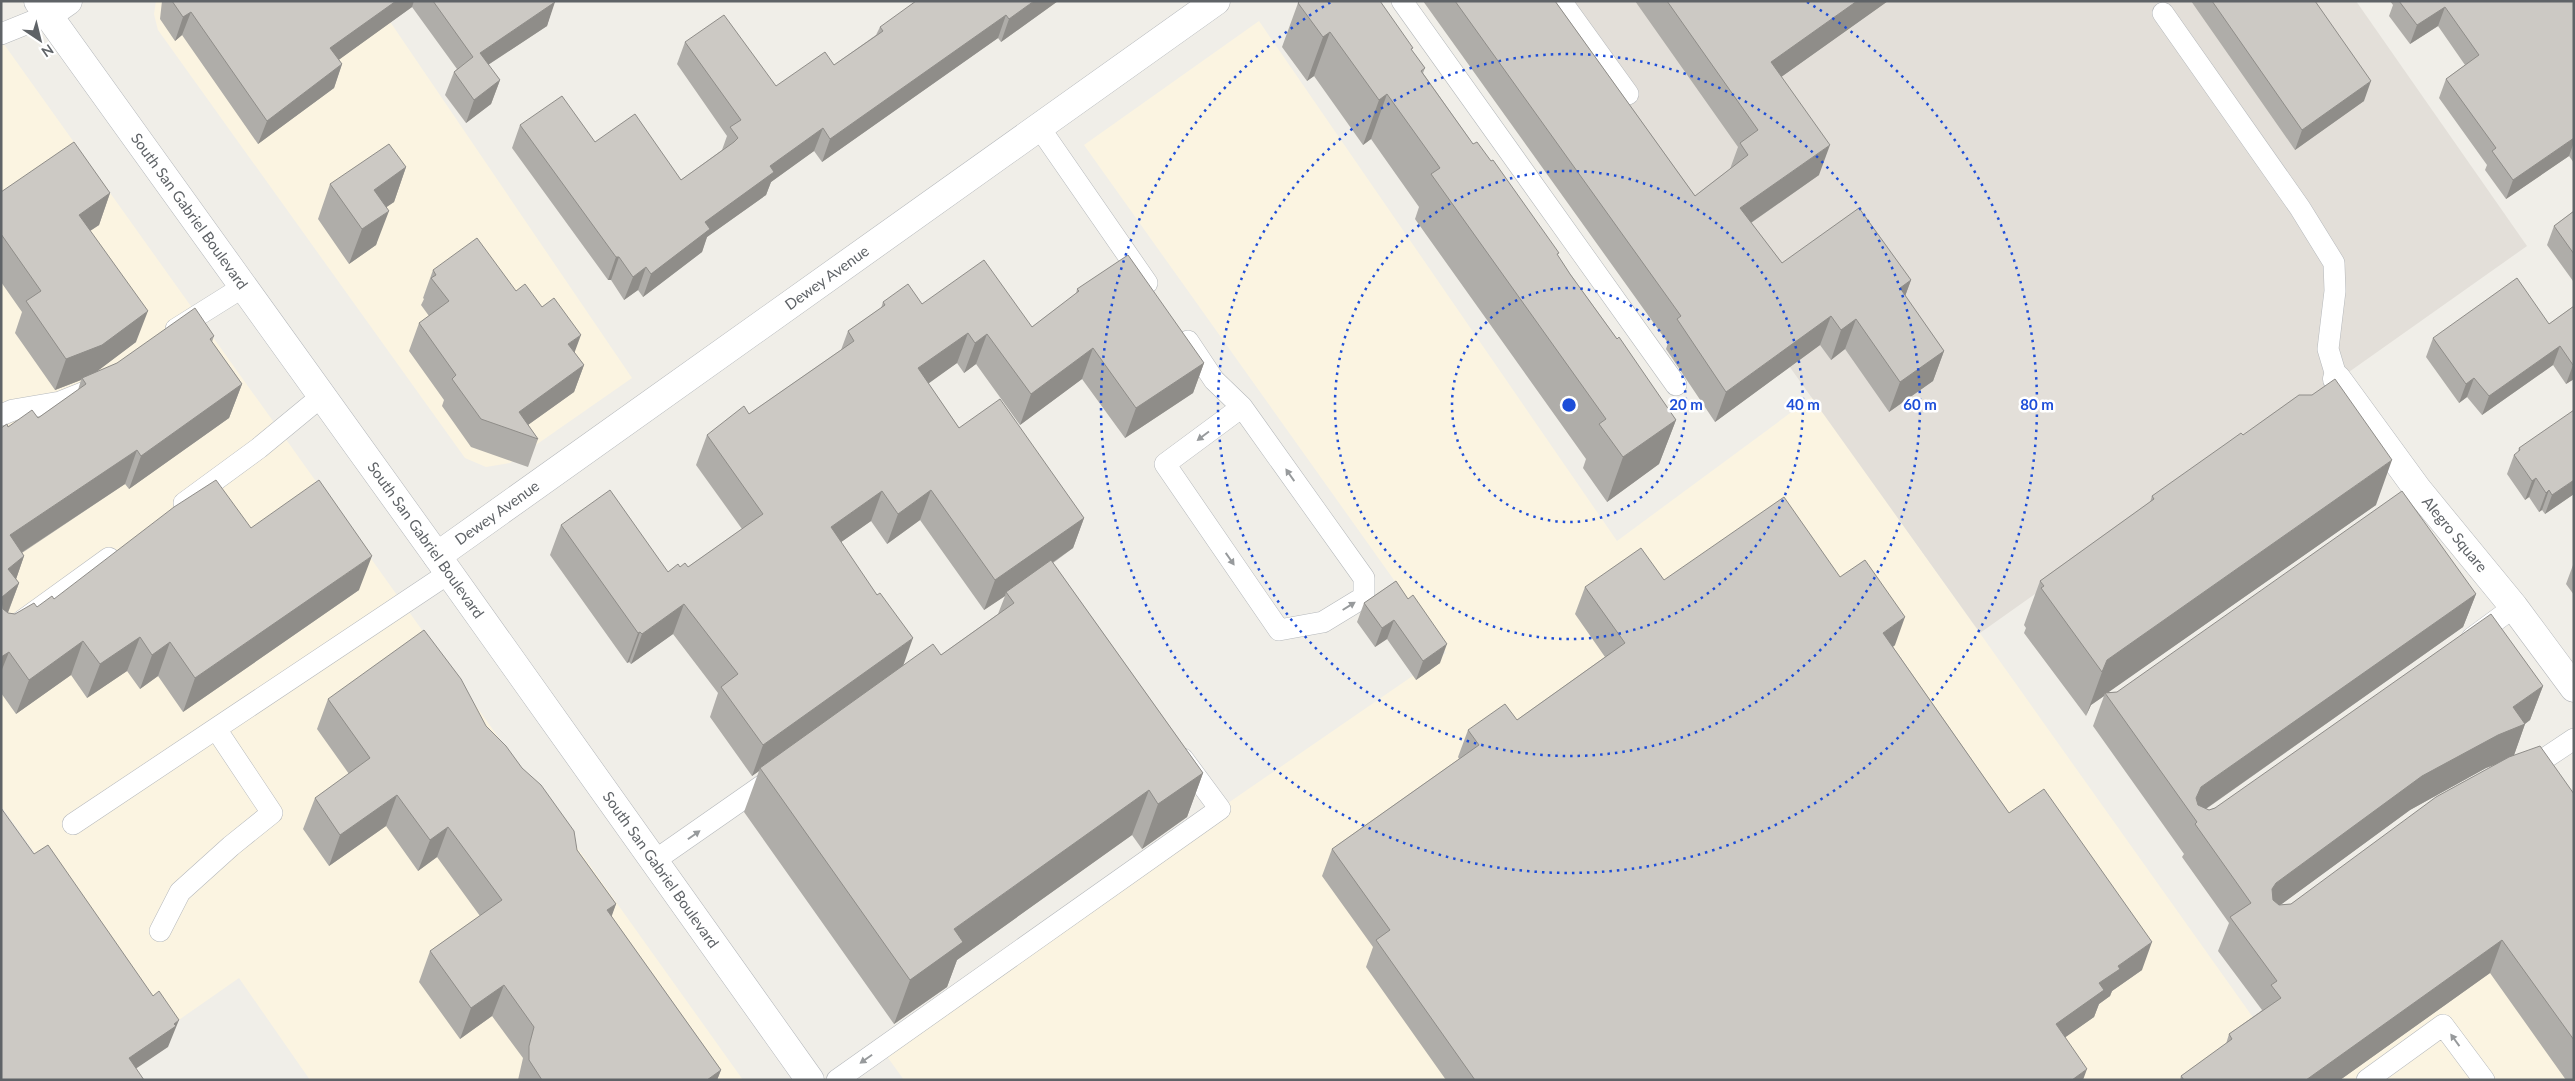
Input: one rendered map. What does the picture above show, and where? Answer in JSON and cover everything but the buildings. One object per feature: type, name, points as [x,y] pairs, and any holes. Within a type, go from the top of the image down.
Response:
[{"type":"street","name":"Dewey Avenue","points":[[443,564],[1039,127],[1216,1]]},
{"type":"street","name":"South San Gabriel Boulevard","points":[[52,6],[243,286],[810,1080]]},
{"type":"street","name":"Alegro Square","points":[[2337,379],[2410,495],[2514,607],[2574,688]]},
{"type":"lane","points":[[1402,1],[1676,385]]},
{"type":"lane","points":[[1561,1],[1628,94]]},
{"type":"lane","points":[[1,34],[52,6]]},
{"type":"lane","points":[[2163,13],[2300,208],[2334,262],[2335,291],[2328,349],[2337,379]]},
{"type":"lane","points":[[1039,127],[1159,299]]},
{"type":"lane","points":[[160,341],[243,286]]},
{"type":"lane","points":[[1176,324],[1214,380],[1242,407],[1364,578],[1364,597],[1323,622],[1279,630],[1164,464],[1242,407]]},
{"type":"lane","points":[[1,415],[14,410],[60,402],[98,387],[105,381]]},
{"type":"lane","points":[[168,515],[259,448],[322,396]]},
{"type":"lane","points":[[1,636],[122,548]]},
{"type":"lane","points":[[73,824],[216,729],[443,564]]},
{"type":"lane","points":[[2458,648],[2514,607]]},
{"type":"lane","points":[[160,931],[180,892],[231,846],[272,813],[216,729]]},
{"type":"lane","points":[[2501,776],[2541,760],[2574,739]]},
{"type":"lane","points":[[837,1080],[1220,809],[1173,745]]},
{"type":"lane","points":[[654,862],[789,767]]},
{"type":"lane","points":[[2367,1080],[2443,1025],[2484,1080]]},
{"type":"shaded area","points":[[156,1],[376,1],[632,378],[510,463],[486,467],[465,458],[158,30],[154,14]]},
{"type":"shaded area","points":[[1528,1],[2356,1],[2527,246],[1980,633]]},
{"type":"shaded area","points":[[1259,21],[1617,541],[1812,397],[2269,1040],[2508,873],[2574,1080],[904,1080],[878,1044],[1446,653],[1084,145]]},
{"type":"shaded area","points":[[1,40],[743,1080],[310,1080],[239,978],[163,1031],[1,806]]}]
